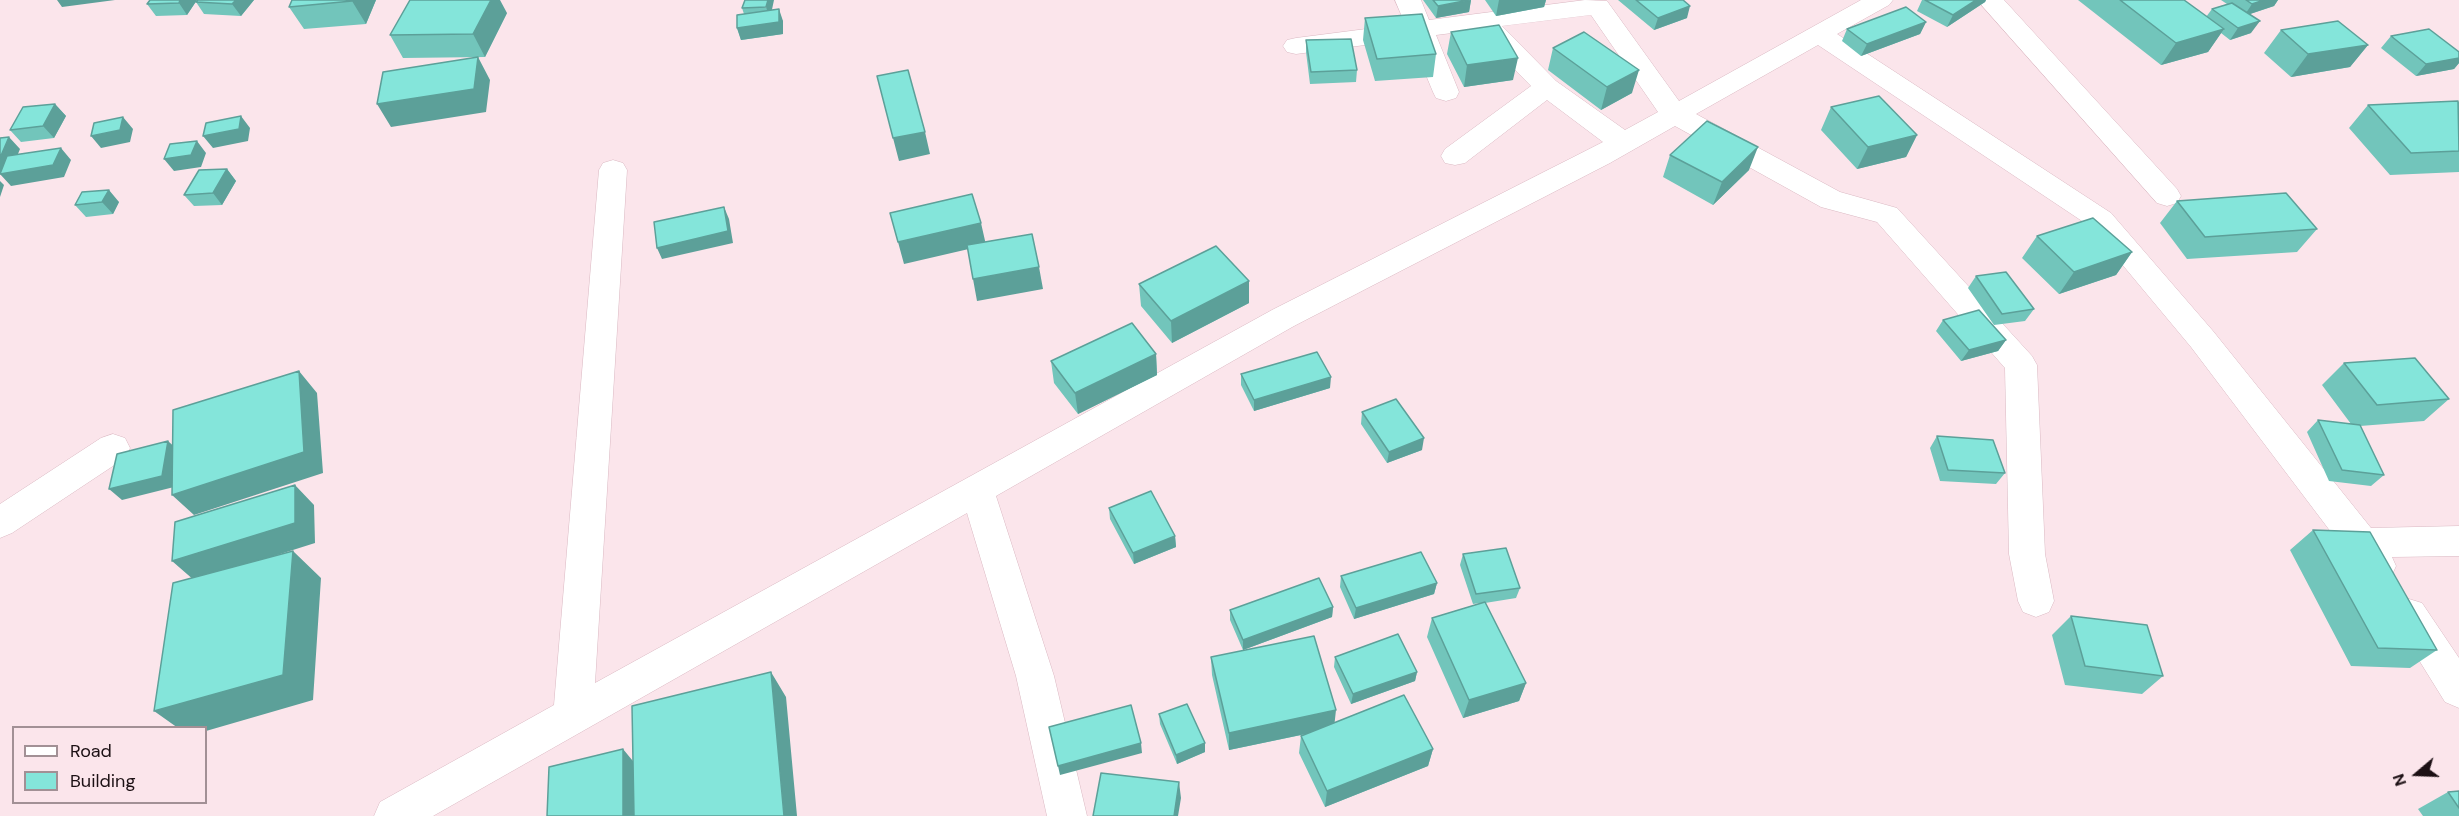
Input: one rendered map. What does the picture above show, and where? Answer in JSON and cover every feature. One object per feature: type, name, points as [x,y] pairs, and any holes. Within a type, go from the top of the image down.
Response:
[{"type":"street","points":[[1408,0],[1446,92]]},
{"type":"street","points":[[394,816],[1283,318],[1612,150],[1880,0]]},
{"type":"street","points":[[1990,0],[2167,196]]},
{"type":"street","points":[[1296,46],[1598,6],[1674,114],[1831,200],[1887,215],[2021,365],[2027,555],[2036,601]]},
{"type":"street","points":[[1483,21],[1612,150]]},
{"type":"street","points":[[1819,34],[2101,220],[2202,339],[2362,543],[2459,690]]},
{"type":"street","points":[[1455,156],[1547,87]]},
{"type":"street","points":[[573,716],[613,170]]},
{"type":"street","points":[[0,523],[113,448]]},
{"type":"street","points":[[976,490],[1035,676],[1067,816]]},
{"type":"street","points":[[2362,543],[2459,541]]},
{"type":"building","points":[[150,0],[180,0],[179,3],[147,4]]},
{"type":"building","points":[[198,0],[236,0],[232,4],[196,2]]},
{"type":"building","points":[[292,0],[353,0],[289,7]]},
{"type":"building","points":[[410,0],[491,0],[473,34],[390,35]]},
{"type":"building","points":[[745,0],[768,0],[766,7],[742,8]]},
{"type":"building","points":[[1433,0],[1469,0],[1438,6]]},
{"type":"building","points":[[1636,0],[1683,0],[1690,6],[1658,18]]},
{"type":"building","points":[[1925,0],[1976,0],[1953,15]]},
{"type":"building","points":[[2120,0],[2184,0],[2224,29],[2176,43]]},
{"type":"building","points":[[2246,0],[2264,0],[2252,4]]},
{"type":"building","points":[[2232,3],[2260,21],[2238,28],[2212,9]]},
{"type":"building","points":[[1906,7],[1926,22],[1867,44],[1847,29]]},
{"type":"building","points":[[779,9],[779,22],[737,28],[737,15]]},
{"type":"building","points":[[1422,14],[1436,54],[1377,59],[1365,18]]},
{"type":"building","points":[[2338,21],[2368,45],[2308,54],[2281,30]]},
{"type":"building","points":[[1499,25],[1518,58],[1467,65],[1451,32]]},
{"type":"building","points":[[2429,29],[2459,52],[2459,58],[2426,64],[2391,36]]},
{"type":"building","points":[[1584,32],[1639,70],[1607,87],[1553,48]]},
{"type":"building","points":[[1351,39],[1357,70],[1311,72],[1306,40]]},
{"type":"building","points":[[478,57],[474,89],[377,104],[383,72]]},
{"type":"building","points":[[908,70],[925,132],[893,138],[877,76]]},
{"type":"building","points":[[1879,96],[1917,135],[1868,147],[1831,107]]},
{"type":"building","points":[[2458,101],[2459,151],[2411,153],[2368,105]]},
{"type":"building","points":[[55,104],[43,126],[10,130],[23,107]]},
{"type":"building","points":[[241,116],[239,129],[203,136],[206,123]]},
{"type":"building","points":[[123,117],[120,130],[91,136],[94,123]]},
{"type":"building","points":[[1707,121],[1758,147],[1722,182],[1670,155]]},
{"type":"building","points":[[9,137],[0,158],[0,138]]},
{"type":"building","points":[[197,141],[191,155],[164,159],[170,144]]},
{"type":"building","points":[[61,148],[53,165],[0,174],[7,156]]},
{"type":"building","points":[[227,169],[213,193],[184,195],[199,170]]},
{"type":"building","points":[[109,190],[102,202],[75,205],[82,192]]},
{"type":"building","points":[[2286,193],[2317,229],[2205,237],[2177,201]]},
{"type":"building","points":[[972,194],[981,223],[898,242],[890,213]]},
{"type":"building","points":[[724,207],[728,231],[657,248],[654,222]]},
{"type":"building","points":[[2093,218],[2132,252],[2074,272],[2037,236]]},
{"type":"building","points":[[1032,234],[1039,267],[973,279],[967,245]]},
{"type":"building","points":[[1216,246],[1249,281],[1171,321],[1139,284]]},
{"type":"building","points":[[2006,272],[2034,309],[2002,314],[1976,276]]},
{"type":"building","points":[[1979,310],[2006,340],[1969,350],[1943,320]]},
{"type":"building","points":[[1132,323],[1156,354],[1075,393],[1051,361]]},
{"type":"building","points":[[1317,352],[1331,377],[1254,400],[1241,374]]},
{"type":"building","points":[[2415,358],[2449,399],[2377,405],[2344,363]]},
{"type":"building","points":[[299,371],[304,452],[172,495],[173,410]]},
{"type":"building","points":[[1396,399],[1424,438],[1389,452],[1362,412]]},
{"type":"building","points":[[2318,420],[2360,425],[2384,475],[2342,470]]},
{"type":"building","points":[[1937,436],[1993,440],[2005,473],[1948,470]]},
{"type":"building","points":[[168,441],[162,476],[109,489],[117,454]]},
{"type":"building","points":[[295,485],[295,523],[172,561],[175,522]]},
{"type":"building","points":[[1151,491],[1175,536],[1133,553],[1109,508]]},
{"type":"building","points":[[2313,530],[2370,532],[2437,650],[2378,648]]},
{"type":"building","points":[[1506,548],[1520,588],[1476,594],[1463,554]]},
{"type":"building","points":[[293,551],[283,675],[154,711],[173,583]]},
{"type":"building","points":[[1421,552],[1437,583],[1356,608],[1341,576]]},
{"type":"building","points":[[1319,578],[1333,607],[1243,640],[1230,610]]},
{"type":"building","points":[[1485,602],[1526,683],[1469,700],[1432,618]]},
{"type":"building","points":[[2071,616],[2147,625],[2163,676],[2085,666]]},
{"type":"building","points":[[1398,634],[1417,672],[1353,694],[1335,657]]},
{"type":"building","points":[[1314,636],[1336,710],[1229,733],[1211,657]]},
{"type":"building","points":[[771,672],[784,816],[634,816],[632,706]]},
{"type":"building","points":[[1404,695],[1433,749],[1327,791],[1301,736]]},
{"type":"building","points":[[1187,704],[1205,743],[1176,755],[1159,714]]},
{"type":"building","points":[[1131,705],[1141,743],[1058,766],[1049,727]]},
{"type":"building","points":[[623,749],[623,816],[547,816],[549,767]]},
{"type":"building","points":[[1101,773],[1179,782],[1174,816],[1093,816]]},
{"type":"building","points":[[2459,791],[2459,808],[2448,792]]}]
